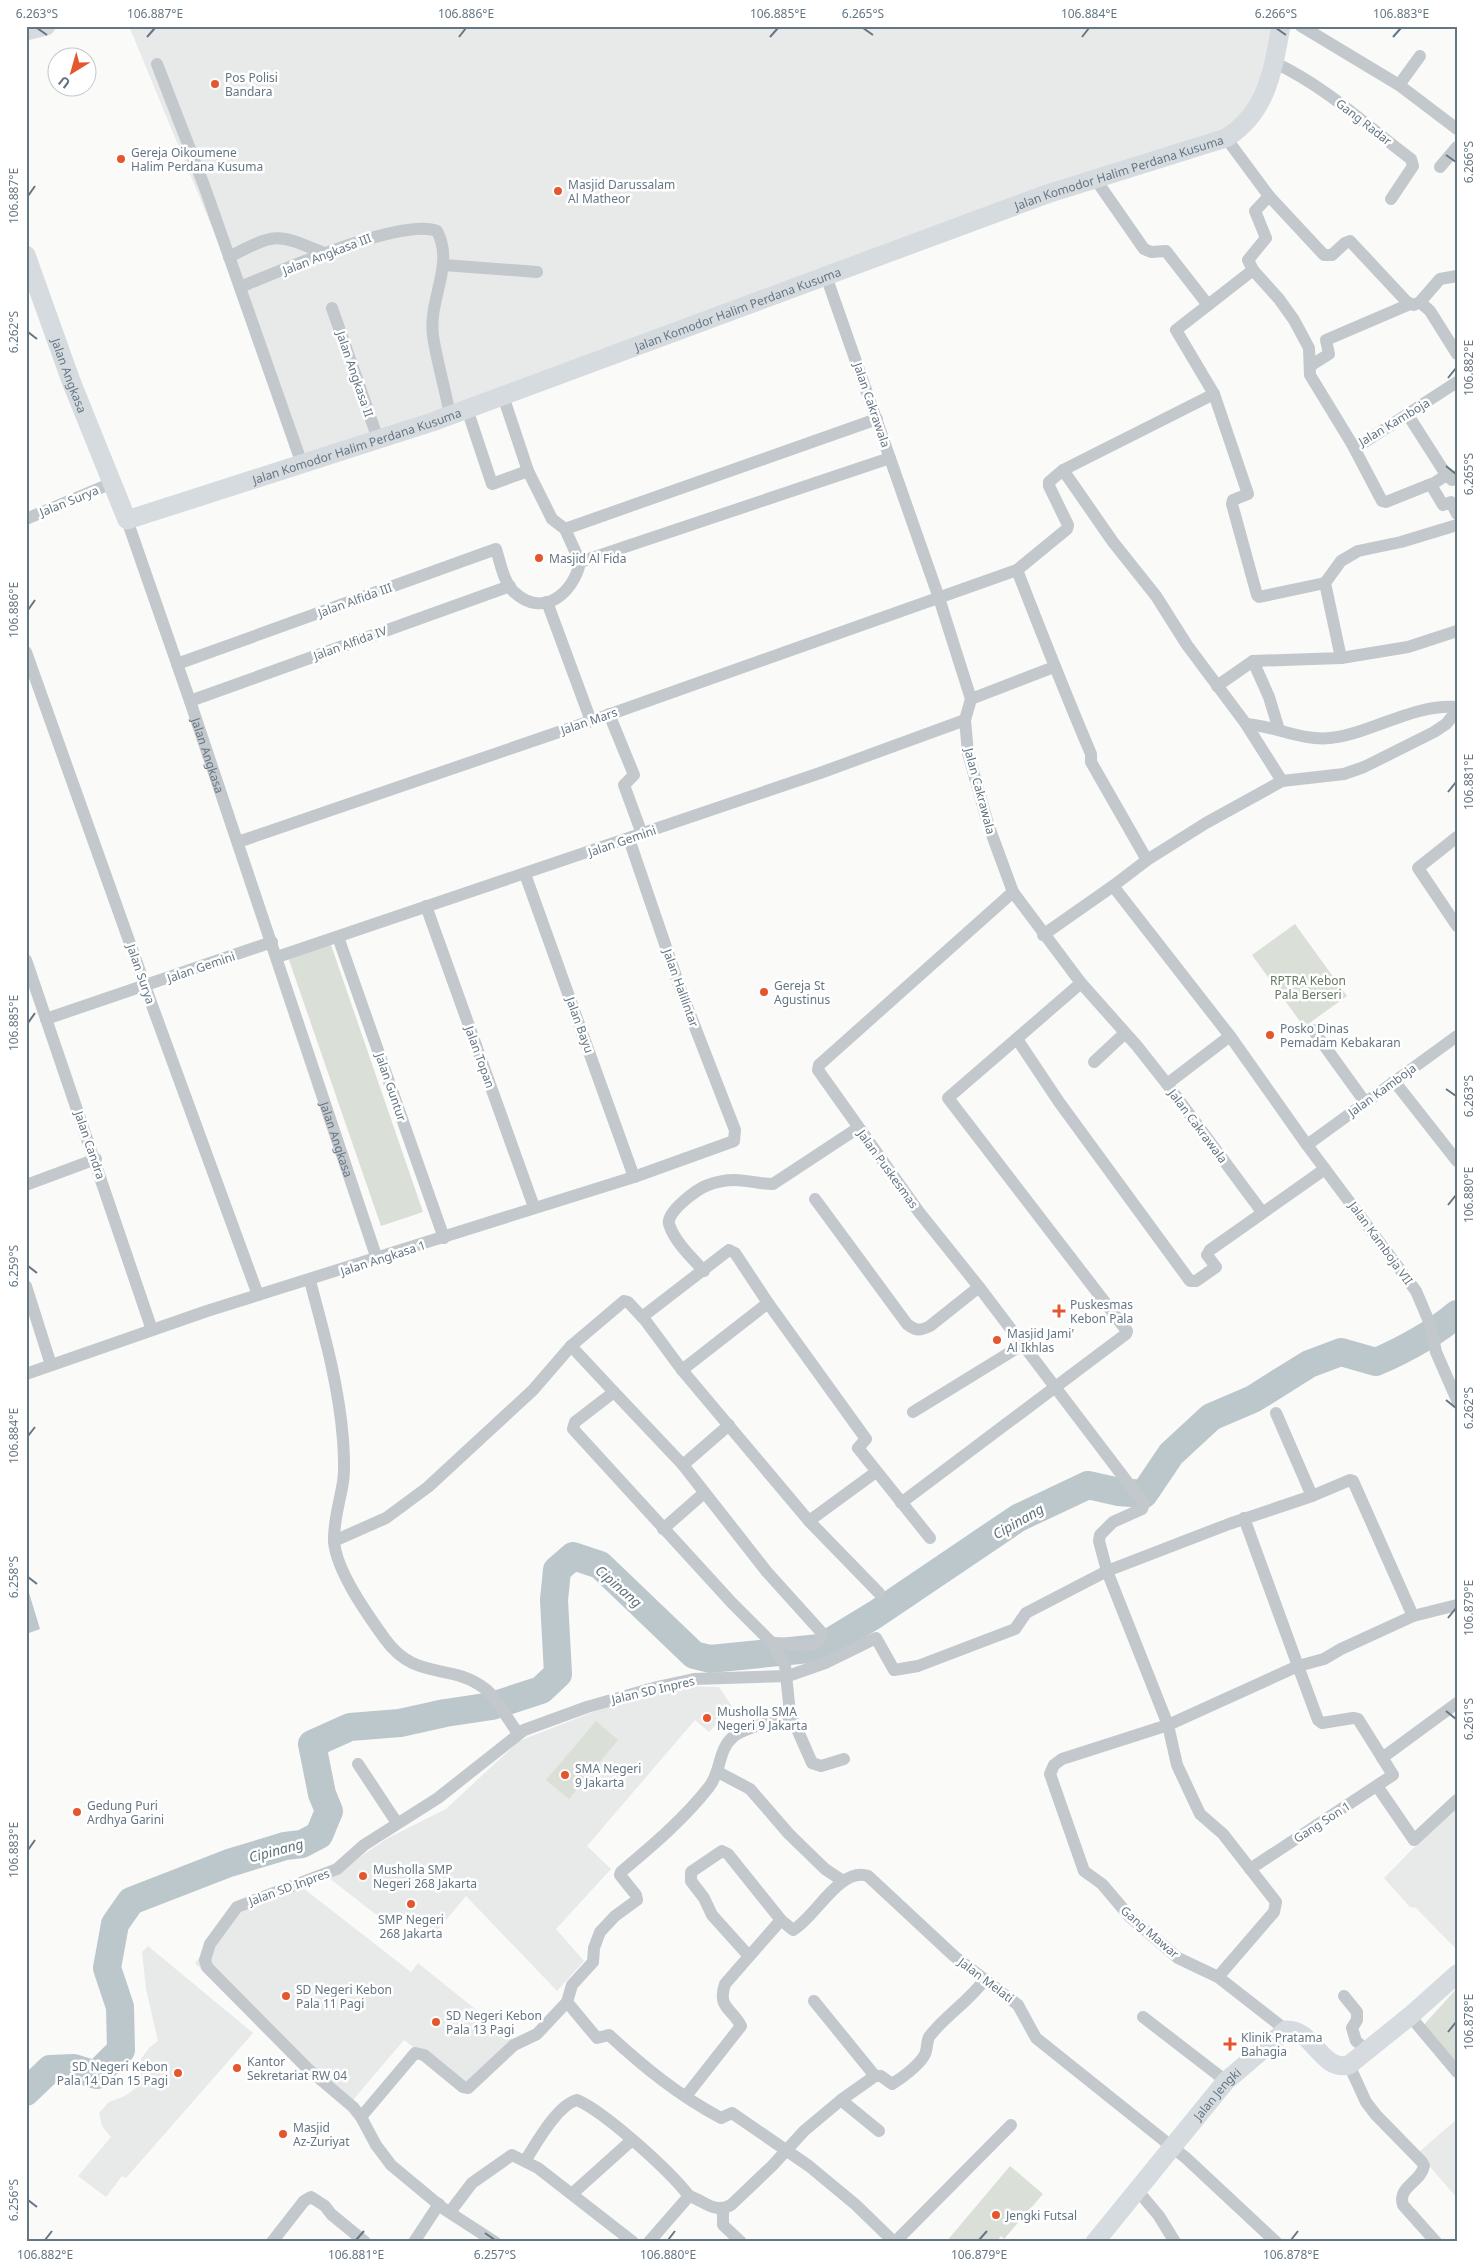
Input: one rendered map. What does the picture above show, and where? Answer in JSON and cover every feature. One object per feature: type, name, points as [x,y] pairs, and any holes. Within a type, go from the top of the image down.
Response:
[{"type":"street","name":"Jalan Komodor Halim Perdana Kusuma","points":[[127,520],[459,412],[1047,194],[1226,138],[1238,131],[1257,110],[1269,84],[1281,26]]},
{"type":"street","points":[[1301,26],[1400,85],[1457,129]]},
{"type":"street","points":[[1400,85],[1420,56]]},
{"type":"street","name":"Gang Radar","points":[[1274,63],[1292,71],[1333,98],[1411,159],[1413,166],[1391,199]]},
{"type":"street","points":[[156,64],[240,287],[302,464]]},
{"type":"street","points":[[1226,138],[1269,196],[1324,255],[1332,254],[1345,243],[1350,242],[1415,303],[1430,311],[1457,354]]},
{"type":"street","points":[[1440,167],[1457,147]]},
{"type":"street","points":[[1096,180],[1144,249],[1149,252],[1166,251],[1208,304]]},
{"type":"street","points":[[1269,196],[1255,210],[1266,238],[1248,260],[1253,270],[1176,330],[1214,394],[1248,494],[1233,500],[1232,504],[1258,596],[1325,583],[1342,561],[1358,551],[1402,542],[1457,525]]},
{"type":"street","name":"Jalan Angkasa III","points":[[240,287],[376,235],[428,228],[437,231],[443,242],[444,265],[434,309],[433,335],[459,412],[492,484],[528,471]]},
{"type":"street","points":[[229,257],[261,241],[279,237],[292,239],[326,254]]},
{"type":"street","name":"Jalan Angkasa","points":[[26,255],[71,380],[127,520],[272,942],[377,1259]]},
{"type":"street","points":[[444,265],[537,272]]},
{"type":"street","name":"Jalan Kamboja","points":[[1253,270],[1279,299],[1294,320],[1308,348],[1310,375],[1352,444],[1360,444],[1457,382]]},
{"type":"street","name":"Jalan Cakrawala","points":[[826,276],[939,598],[971,699],[965,720],[968,753],[988,824],[1014,892],[1043,935],[1081,983],[1126,1033],[1262,1212]]},
{"type":"street","points":[[1310,366],[1329,354],[1326,340],[1415,303],[1440,279],[1457,276]]},
{"type":"street","name":"Jalan Angkasa II","points":[[332,308],[378,439]]},
{"type":"street","points":[[1214,394],[1063,470],[1113,542],[1156,596],[1187,645],[1246,724],[1282,782]]},
{"type":"street","points":[[503,396],[528,471],[552,519],[565,529],[580,562],[577,576],[569,589],[547,602],[528,600],[513,592],[510,586]]},
{"type":"street","points":[[1352,444],[1382,501],[1386,502],[1451,475],[1408,415]]},
{"type":"street","points":[[565,529],[876,418]]},
{"type":"street","points":[[580,562],[890,458]]},
{"type":"street","name":"Jalan Mars","points":[[238,842],[591,721],[1017,570],[1067,530],[1068,525],[1048,486],[1049,482],[1063,470]]},
{"type":"street","name":"Jalan Surya","points":[[26,519],[112,483]]},
{"type":"street","points":[[1431,484],[1443,505],[1451,502],[1457,514]]},
{"type":"street","name":"Jalan Alfida III","points":[[177,664],[496,549],[510,586]]},
{"type":"street","points":[[1017,570],[1054,666],[1070,701],[1090,754],[1091,762],[1147,860]]},
{"type":"street","points":[[1325,583],[1341,658]]},
{"type":"street","name":"Jalan Alfida IV","points":[[190,701],[510,586]]},
{"type":"street","points":[[547,602],[591,721]]},
{"type":"street","points":[[1217,686],[1253,660],[1341,658],[1408,647],[1457,631]]},
{"type":"street","name":"Jalan Surya","points":[[26,652],[258,1295]]},
{"type":"street","points":[[1253,660],[1269,697],[1280,730]]},
{"type":"street","points":[[971,699],[1054,666]]},
{"type":"street","points":[[1246,724],[1304,736],[1332,737],[1357,732],[1424,709],[1442,706],[1457,707]]},
{"type":"street","points":[[1043,935],[1147,860],[1206,823],[1282,782],[1344,774],[1364,767],[1434,732],[1446,724],[1457,711]]},
{"type":"street","points":[[609,714],[634,776],[624,785],[642,834]]},
{"type":"street","name":"Jalan Gemini","points":[[277,957],[820,774],[965,720]]},
{"type":"street","points":[[1457,837],[1418,868],[1457,926]]},
{"type":"street","name":"Jalan Halilintar","points":[[628,839],[681,991],[735,1136]]},
{"type":"street","name":"Jalan Bayu","points":[[525,874],[634,1177]]},
{"type":"street","name":"Jalan Kamboja VII","points":[[1113,886],[1230,1036],[1307,1145],[1416,1291],[1430,1324],[1436,1352],[1457,1400]]},
{"type":"street","name":"Jalan Puskesmas","points":[[1014,892],[819,1065],[818,1070],[919,1212],[979,1287],[1143,1502],[1143,1508],[1113,1522],[1100,1536],[1099,1541],[1108,1571]]},
{"type":"street","name":"Jalan Topan","points":[[426,906],[534,1207]]},
{"type":"street","name":"Jalan Guntur","points":[[338,937],[444,1238]]},
{"type":"street","name":"Jalan Gemini","points":[[46,1019],[272,942]]},
{"type":"street","name":"Jalan Candra","points":[[26,960],[96,1159],[152,1330]]},
{"type":"street","points":[[901,1503],[1126,1334],[1127,1331],[1014,1182],[948,1101],[949,1096],[1081,983]]},
{"type":"street","points":[[1313,1030],[1365,1102]]},
{"type":"street","points":[[1094,1062],[1126,1033]]},
{"type":"street","points":[[1166,1084],[1230,1036]]},
{"type":"street","name":"Jalan Kamboja","points":[[1307,1145],[1457,1036]]},
{"type":"street","points":[[1017,1039],[1059,1102],[1190,1281],[1196,1281],[1216,1267],[1207,1253],[1262,1212],[1325,1169]]},
{"type":"street","points":[[1394,1081],[1457,1160]]},
{"type":"street","points":[[704,1271],[682,1245],[669,1225],[669,1218],[676,1208],[708,1185],[734,1180],[773,1184],[858,1128]]},
{"type":"street","name":"Jalan Angkasa 1","points":[[26,1374],[258,1295],[310,1281],[534,1207],[634,1177],[722,1147],[734,1141],[735,1136]]},
{"type":"street","points":[[26,1185],[96,1159]]},
{"type":"street","points":[[815,1199],[907,1324],[914,1330],[922,1330],[930,1326],[979,1287]]},
{"type":"street","points":[[642,1317],[731,1250],[866,1439],[858,1448],[930,1538]]},
{"type":"street","points":[[310,1281],[330,1357],[343,1441],[344,1479],[334,1541],[337,1558],[344,1576],[386,1640],[403,1660],[414,1666],[474,1682],[484,1688],[516,1730]]},
{"type":"street","points":[[26,1286],[51,1366]]},
{"type":"street","points":[[334,1541],[386,1518],[428,1487],[533,1390],[571,1346],[624,1301],[628,1302],[642,1317],[682,1370],[809,1521],[879,1593]]},
{"type":"street","points":[[682,1370],[768,1303]]},
{"type":"street","points":[[913,1412],[1022,1345]]},
{"type":"street","points":[[571,1346],[683,1465],[767,1572],[822,1633],[818,1642],[810,1646],[784,1642],[773,1644]]},
{"type":"street","points":[[614,1392],[575,1422],[573,1429],[663,1529],[773,1644],[786,1670],[790,1713],[812,1763],[821,1766],[844,1758]]},
{"type":"street","points":[[1276,1413],[1312,1496]]},
{"type":"street","points":[[683,1465],[729,1425]]},
{"type":"street","points":[[809,1521],[876,1472]]},
{"type":"street","points":[[1218,1977],[1276,1907],[1274,1897],[1223,1834],[1200,1814],[1177,1765],[1168,1725],[1108,1571],[1244,1518],[1312,1496],[1350,1480],[1353,1481],[1413,1616]]},
{"type":"street","points":[[663,1529],[704,1493]]},
{"type":"street","points":[[1244,1518],[1318,1720],[1322,1723],[1356,1718],[1382,1758],[1457,1703]]},
{"type":"street","name":"Jalan SD Inpres","points":[[495,2242],[439,2204],[391,2165],[376,2146],[361,2117],[343,2097],[307,2068],[250,2013],[207,1967],[205,1960],[210,1944],[237,1907],[337,1869],[364,1845],[438,1798],[516,1730],[587,1707],[657,1687],[694,1679],[786,1670],[826,1663],[876,1638],[894,1670],[918,1666],[1015,1629],[1026,1613],[1108,1571]]},
{"type":"street","points":[[1168,1725],[1298,1666],[1324,1659],[1341,1649],[1413,1616],[1457,1605]]},
{"type":"street","points":[[361,2117],[415,2053],[424,2055],[468,2088],[514,2045],[538,2034],[567,2002],[572,1985],[593,1962],[594,1948],[600,1932],[615,1916],[637,1900],[620,1874],[663,1837],[710,1786],[718,1772],[720,1754],[734,1736],[790,1713]]},
{"type":"street","name":"Gang Mawar","points":[[1168,1725],[1062,1759],[1051,1769],[1050,1774],[1060,1806],[1084,1871],[1102,1884],[1130,1917],[1178,1958],[1218,1977],[1286,2030]]},
{"type":"street","name":"Gang Son 1","points":[[1250,1869],[1393,1775],[1382,1758]]},
{"type":"street","points":[[358,1764],[396,1823]]},
{"type":"street","points":[[718,1772],[750,1789],[789,1834],[825,1869],[843,1881],[796,1929],[790,1929],[725,1852],[722,1851],[691,1872],[691,1881],[704,1898],[708,1910],[748,1955]]},
{"type":"street","points":[[1377,1786],[1414,1840],[1457,1800]]},
{"type":"street","name":"Jalan Melati","points":[[843,1881],[854,1875],[862,1874],[874,1881],[900,1908],[954,1956],[1018,2004],[1036,2038],[1186,2158],[1276,2242]]},
{"type":"street","points":[[686,2096],[740,2028],[740,2023],[724,2005],[722,1992],[730,1976],[782,1920]]},
{"type":"street","points":[[1286,2030],[1292,2029],[1307,2037],[1331,2063],[1342,2067],[1349,2065],[1410,2016],[1457,1974]]},
{"type":"street","points":[[525,2161],[557,2115],[571,2101],[577,2100],[591,2107],[632,2140],[677,2182],[689,2196],[701,2203],[723,2210],[731,2205],[787,2149],[841,2100],[875,2076],[881,2076],[892,2084],[910,2070],[924,2056],[929,2038],[958,2008],[973,1996],[985,1979]]},
{"type":"street","points":[[1344,1996],[1357,2012],[1357,2020],[1352,2028],[1353,2036],[1368,2051]]},
{"type":"street","points":[[814,2001],[875,2076]]},
{"type":"street","points":[[567,2002],[596,2037],[609,2035],[648,2072],[722,2118],[734,2113],[755,2131],[787,2149],[856,2205],[894,2242],[1011,2125]]},
{"type":"street","points":[[1410,2016],[1457,2072]]},
{"type":"street","points":[[1143,2017],[1226,2081]]},
{"type":"street","name":"Jalan Jengki","points":[[1095,2242],[1226,2081],[1286,2030]]},
{"type":"street","points":[[1349,2065],[1366,2102],[1376,2116],[1424,2166],[1421,2174],[1404,2191],[1401,2200],[1432,2241]]},
{"type":"street","points":[[841,2100],[879,2132]]},
{"type":"street","points":[[572,2193],[632,2140]]},
{"type":"street","points":[[450,2212],[472,2183],[502,2160],[512,2155],[538,2168],[633,2242]]},
{"type":"street","points":[[1138,2191],[1159,2216],[1174,2242]]},
{"type":"street","points":[[649,2242],[689,2196]]},
{"type":"street","points":[[272,2242],[304,2201],[311,2197],[325,2206],[331,2214],[365,2242]]},
{"type":"street","points":[[414,2242],[439,2204]]},
{"type":"street","points":[[723,2210],[723,2225],[740,2242]]},
{"type":"shaded area","points":[[129,26],[1277,26],[1266,82],[1227,131],[295,463],[237,288]]},
{"type":"shaded area","points":[[26,1583],[40,1629],[26,1634]]},
{"type":"shaded area","name":"SMA Negeri 9 Jakarta","points":[[681,1686],[719,1687],[733,1708],[709,1732],[695,1720],[587,1846],[611,1869],[556,1929],[584,1961],[557,1991],[466,1896],[431,1938],[396,1912],[387,1923],[329,1878],[388,1838],[446,1809],[519,1741],[621,1701]]},
{"type":"shaded area","points":[[1457,1804],[1457,1950],[1416,1908],[1410,1907],[1384,1878]]},
{"type":"shaded area","points":[[303,1888],[411,1972],[418,1963],[516,2042],[465,2086],[404,2040],[353,2100],[263,2029],[195,1963],[237,1912]]},
{"type":"shaded area","name":"SD Negeri Kebon Pala 14 Dan 15 Pagi","points":[[148,1946],[253,2033],[126,2178],[122,2176],[106,2197],[78,2176],[111,2137],[102,2126],[99,2113],[109,2102],[125,2096],[136,2088],[138,2063],[149,2048],[158,2041],[146,1989],[142,1952]]},
{"type":"shaded area","points":[[1457,2119],[1457,2198],[1418,2153]]},
{"type":"green space","name":"RPTRA Kebon Pala Berseri","points":[[1295,924],[1347,996],[1304,1027],[1252,955]]},
{"type":"green space","points":[[330,942],[423,1212],[381,1226],[288,957]]},
{"type":"green space","points":[[596,1721],[618,1740],[569,1799],[546,1780]]},
{"type":"green space","points":[[1457,1988],[1457,2066],[1421,2028]]},
{"type":"green space","name":"Jengki Futsal","points":[[1010,2166],[1043,2194],[1004,2239],[1001,2236],[996,2242],[946,2242]]},
{"type":"waterway","name":"Cipinang","points":[[26,2092],[50,2069],[74,2068],[96,2075],[121,2050],[120,2007],[107,1968],[115,1924],[131,1901],[229,1863],[285,1846],[302,1844],[319,1835],[329,1811],[322,1794],[312,1744],[350,1727],[400,1723],[445,1713],[492,1706],[541,1690],[558,1674],[554,1600],[557,1570],[573,1556],[600,1565],[694,1655],[710,1659],[820,1648],[876,1614],[1018,1518],[1088,1485],[1119,1492],[1144,1494],[1171,1454],[1211,1417],[1253,1399],[1309,1364],[1341,1352],[1376,1362],[1418,1341],[1438,1329],[1457,1314]]},
{"type":"place","name":"Pos Polisi Bandara","points":[[215,84]]},
{"type":"place","name":"Gereja Oikoumene Halim Perdana Kusuma","points":[[121,159]]},
{"type":"place","name":"Masjid Darussalam Al Matheor","points":[[558,191]]},
{"type":"place","name":"Masjid Al Fida","points":[[539,558]]},
{"type":"place","name":"Gereja St Agustinus","points":[[764,992]]},
{"type":"place","name":"Posko Dinas Pemadam Kebakaran","points":[[1270,1035]]},
{"type":"place","name":"Puskesmas Kebon Pala","points":[[1059,1311]]},
{"type":"place","name":"Masjid Jami' Al Ikhlas","points":[[997,1340]]},
{"type":"place","name":"Musholla SMA Negeri 9 Jakarta","points":[[707,1718]]},
{"type":"place","name":"SMA Negeri 9 Jakarta","points":[[565,1775]]},
{"type":"place","name":"Gedung Puri Ardhya Garini","points":[[77,1812]]},
{"type":"place","name":"Musholla SMP Negeri 268 Jakarta","points":[[363,1876]]},
{"type":"place","name":"SMP Negeri 268 Jakarta","points":[[411,1904]]},
{"type":"place","name":"SD Negeri Kebon Pala 11 Pagi","points":[[286,1996]]},
{"type":"place","name":"SD Negeri Kebon Pala 13 Pagi","points":[[436,2022]]},
{"type":"place","name":"Klinik Pratama Bahagia","points":[[1230,2044]]},
{"type":"place","name":"Kantor Sekretariat RW 04","points":[[237,2068]]},
{"type":"place","name":"SD Negeri Kebon Pala 14 Dan 15 Pagi","points":[[178,2073]]},
{"type":"place","name":"Masjid Az-Zuriyat","points":[[283,2134]]},
{"type":"place","name":"Jengki Futsal","points":[[996,2215]]}]
